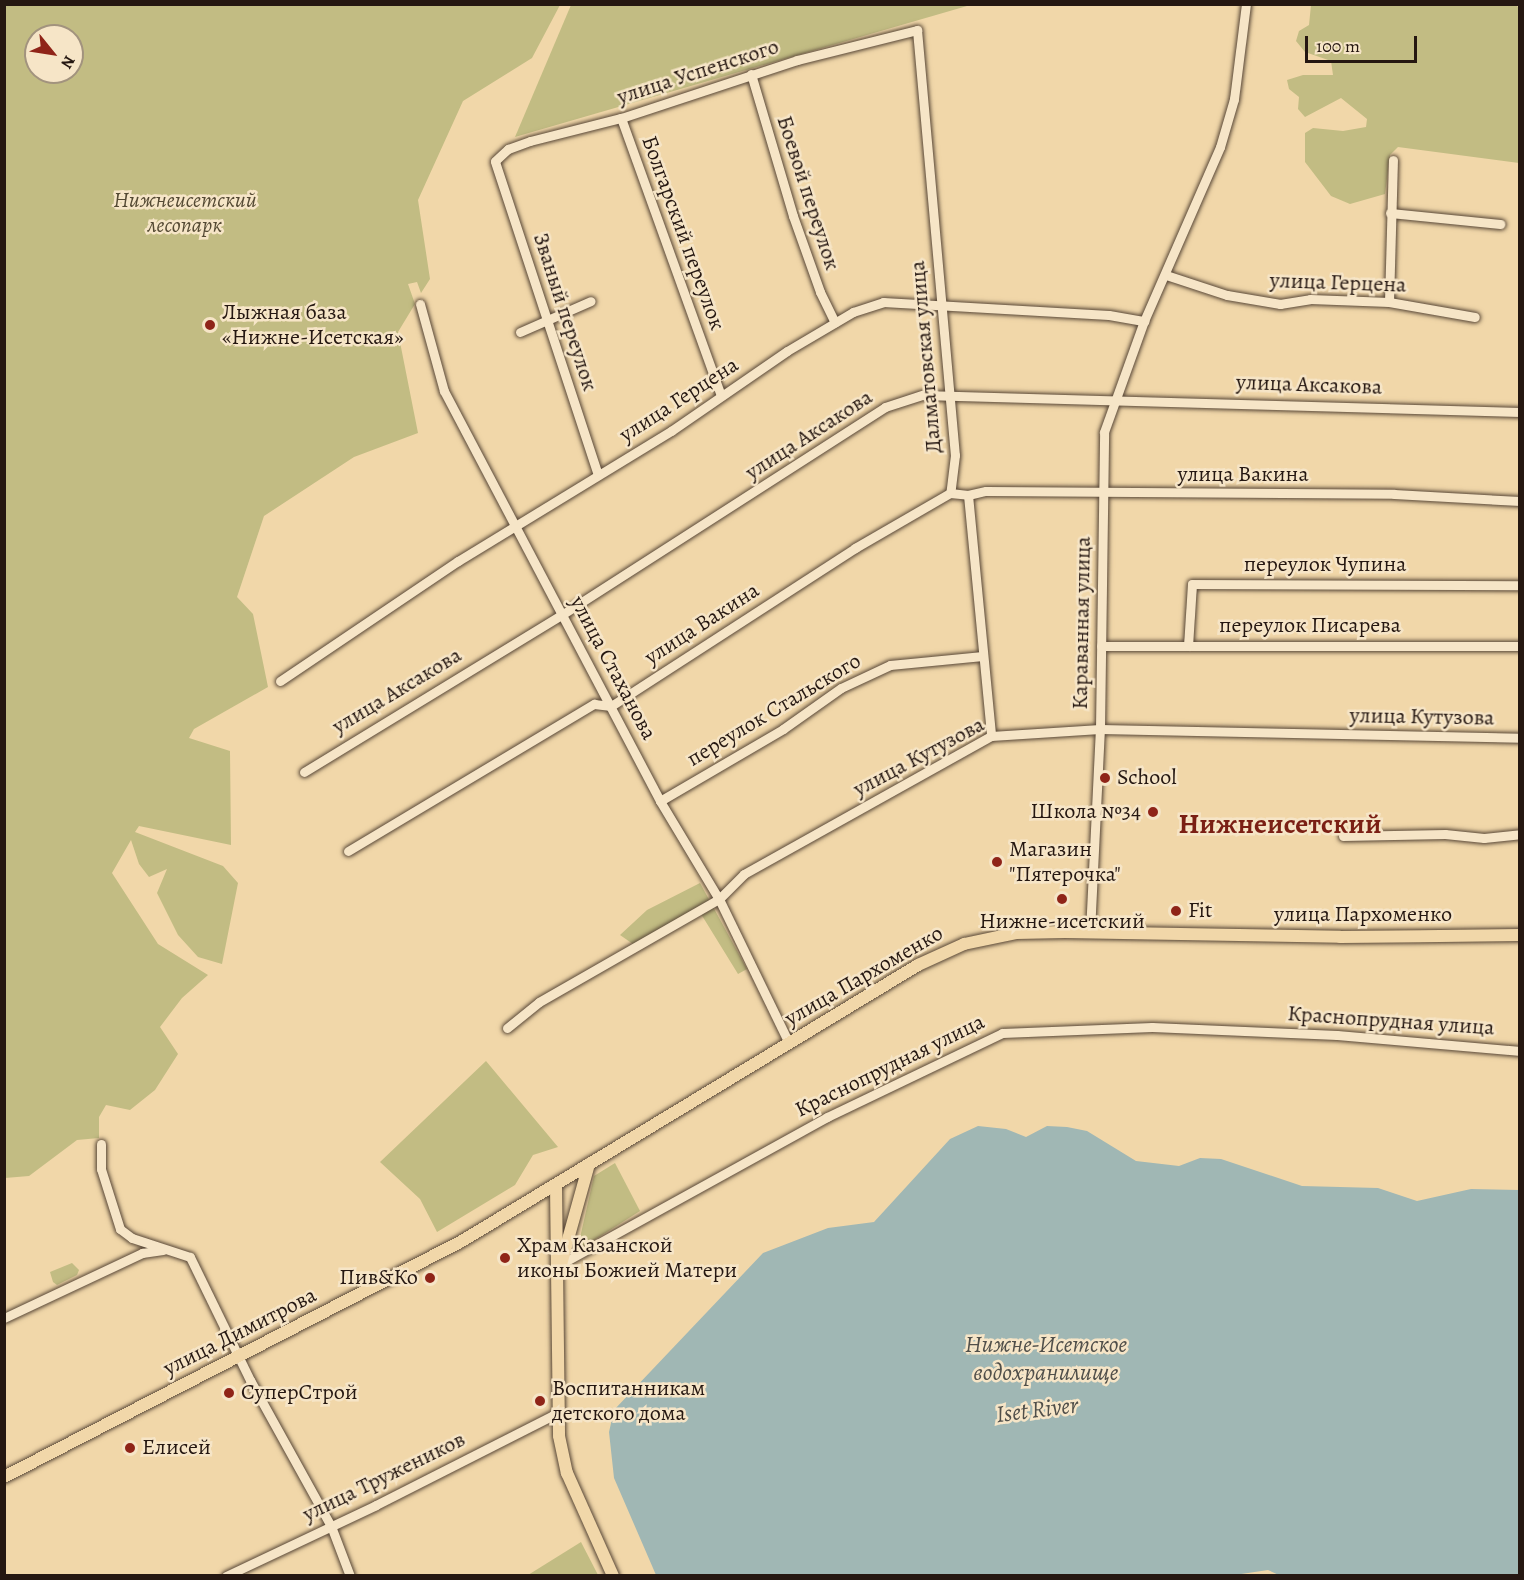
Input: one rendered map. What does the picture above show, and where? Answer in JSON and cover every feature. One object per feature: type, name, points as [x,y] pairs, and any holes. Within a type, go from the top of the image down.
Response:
[{"type":"main road","name":"улица Пархоменко","points":[[556,1186],[918,965],[964,944],[1016,933],[1090,932],[1340,937],[1520,935]]},
{"type":"main road","points":[[557,1281],[590,1164]]},
{"type":"main road","points":[[556,1186],[559,1412],[567,1473],[613,1575]]},
{"type":"main road","name":"улица Димитрова","points":[[4,1477],[462,1241],[556,1186]]},
{"type":"street","name":"Караванная улица","points":[[1090,932],[1100,729],[1104,432],[1113,400],[1144,321],[1220,147],[1234,99],[1246,4]]},
{"type":"street","name":"улица Успенского","points":[[495,161],[508,149],[621,118],[751,74],[917,30]]},
{"type":"street","name":"Далматовская улица","points":[[917,30],[956,454],[950,493]]},
{"type":"street","name":"Боевой переулок","points":[[751,74],[793,216],[820,292],[835,323]]},
{"type":"street","name":"Болгарский переулок","points":[[621,118],[721,396]]},
{"type":"street","points":[[1389,302],[1393,160]]},
{"type":"street","name":"Званый переулок","points":[[495,161],[598,475]]},
{"type":"street","points":[[1390,213],[1500,224]]},
{"type":"street","name":"улица Герцена","points":[[1166,275],[1227,295],[1280,304],[1310,299],[1389,302],[1475,317]]},
{"type":"street","points":[[520,332],[591,301]]},
{"type":"street","name":"улица Герцена","points":[[280,681],[515,525],[598,475],[835,323],[883,302],[1109,315],[1144,321]]},
{"type":"street","name":"улица Стаханова","points":[[420,304],[444,391],[660,801],[719,899],[789,1043]]},
{"type":"street","name":"улица Аксакова","points":[[304,772],[563,614],[885,407],[923,395],[1520,412]]},
{"type":"street","name":"улица Вакина","points":[[968,495],[986,491],[1104,495],[1394,494],[1520,501]]},
{"type":"street","points":[[950,493],[968,495],[991,736]]},
{"type":"street","name":"улица Вакина","points":[[348,851],[594,704],[611,706],[845,554],[950,493]]},
{"type":"street","name":"переулок Чупина","points":[[1188,646],[1192,584],[1520,585]]},
{"type":"street","name":"переулок Писарева","points":[[1101,646],[1520,646]]},
{"type":"street","name":"переулок Стальского","points":[[660,801],[783,729],[841,688],[890,665],[982,656]]},
{"type":"street","name":"улица Кутузова","points":[[507,1028],[539,1002],[719,899],[744,874],[991,736],[1100,729],[1520,738]]},
{"type":"street","points":[[1342,836],[1445,834],[1484,838],[1520,834]]},
{"type":"street","name":"Краснопрудная улица","points":[[561,1264],[827,1117],[1002,1033],[1152,1027],[1337,1035],[1520,1051]]},
{"type":"street","points":[[101,1144],[101,1169],[120,1229],[132,1238],[190,1257],[239,1356],[331,1526],[350,1575]]},
{"type":"street","points":[[4,1318],[142,1253],[166,1249]]},
{"type":"street","name":"улица Тружеников","points":[[226,1575],[331,1526],[559,1412]]},
{"type":"green space","name":"Нижнеисетский лесопарк","points":[[4,5],[560,5],[532,58],[463,101],[418,200],[430,279],[421,293],[417,282],[408,284],[415,304],[398,332],[418,433],[354,457],[264,516],[237,597],[253,614],[268,687],[194,729],[189,738],[230,751],[231,845],[139,826],[135,832],[223,866],[238,883],[222,964],[198,957],[178,935],[157,893],[167,869],[149,877],[139,864],[131,840],[112,873],[158,944],[208,975],[182,998],[160,1027],[178,1054],[155,1090],[130,1110],[106,1105],[99,1117],[99,1138],[77,1140],[29,1176],[5,1178]]},
{"type":"green space","points":[[571,5],[966,5],[967,6],[515,137]]},
{"type":"green space","points":[[1311,5],[1516,5],[1520,9],[1519,163],[1398,147],[1390,155],[1385,194],[1350,204],[1331,196],[1305,162],[1305,133],[1313,128],[1343,131],[1366,127],[1367,119],[1341,98],[1305,117],[1298,109],[1299,97],[1289,89],[1287,80],[1303,75],[1333,75],[1331,61],[1305,52],[1296,41],[1299,31],[1309,25]]},
{"type":"green space","points":[[700,883],[747,969],[738,974],[701,914],[633,944],[620,935],[647,910]]},
{"type":"green space","points":[[486,1061],[558,1147],[533,1155],[515,1185],[437,1232],[420,1199],[380,1162]]},
{"type":"green space","points":[[615,1163],[640,1211],[577,1251],[594,1176]]},
{"type":"green space","points":[[72,1263],[79,1270],[77,1275],[57,1285],[53,1282],[50,1272]]},
{"type":"green space","points":[[581,1542],[598,1575],[528,1575]]},
{"type":"water","name":"Нижне-Исетское водохранилище","points":[[978,1126],[1006,1129],[1026,1137],[1047,1126],[1067,1127],[1087,1131],[1136,1161],[1179,1166],[1200,1158],[1221,1159],[1302,1186],[1378,1188],[1417,1201],[1471,1189],[1519,1190],[1519,1575],[1281,1576],[1268,1570],[1228,1576],[656,1575],[614,1478],[609,1432],[614,1410],[763,1253],[828,1228],[874,1222],[950,1139]]},
{"type":"place","name":"Лыжная база «Нижне-Исетская»","points":[[210,325]]},
{"type":"place","name":"School","points":[[1105,778]]},
{"type":"place","name":"Школа №34","points":[[1153,812]]},
{"type":"place","name":"Магазин \"Пятерочка\"","points":[[997,862]]},
{"type":"place","name":"Нижне-исетский","points":[[1062,899]]},
{"type":"place","name":"Fit","points":[[1176,911]]},
{"type":"place","name":"Храм Казанской иконы Божией Матери","points":[[505,1258]]},
{"type":"place","name":"Пив&Ко","points":[[430,1278]]},
{"type":"place","name":"СуперСтрой","points":[[229,1393]]},
{"type":"place","name":"Воспитанникам детского дома","points":[[540,1401]]},
{"type":"place","name":"Елисей","points":[[130,1448]]},
{"type":"district","name":"Нижнеисетский","points":[[1280,824]]},
{"type":"water label","name":"Iset River","points":[[1037,1410]]}]
